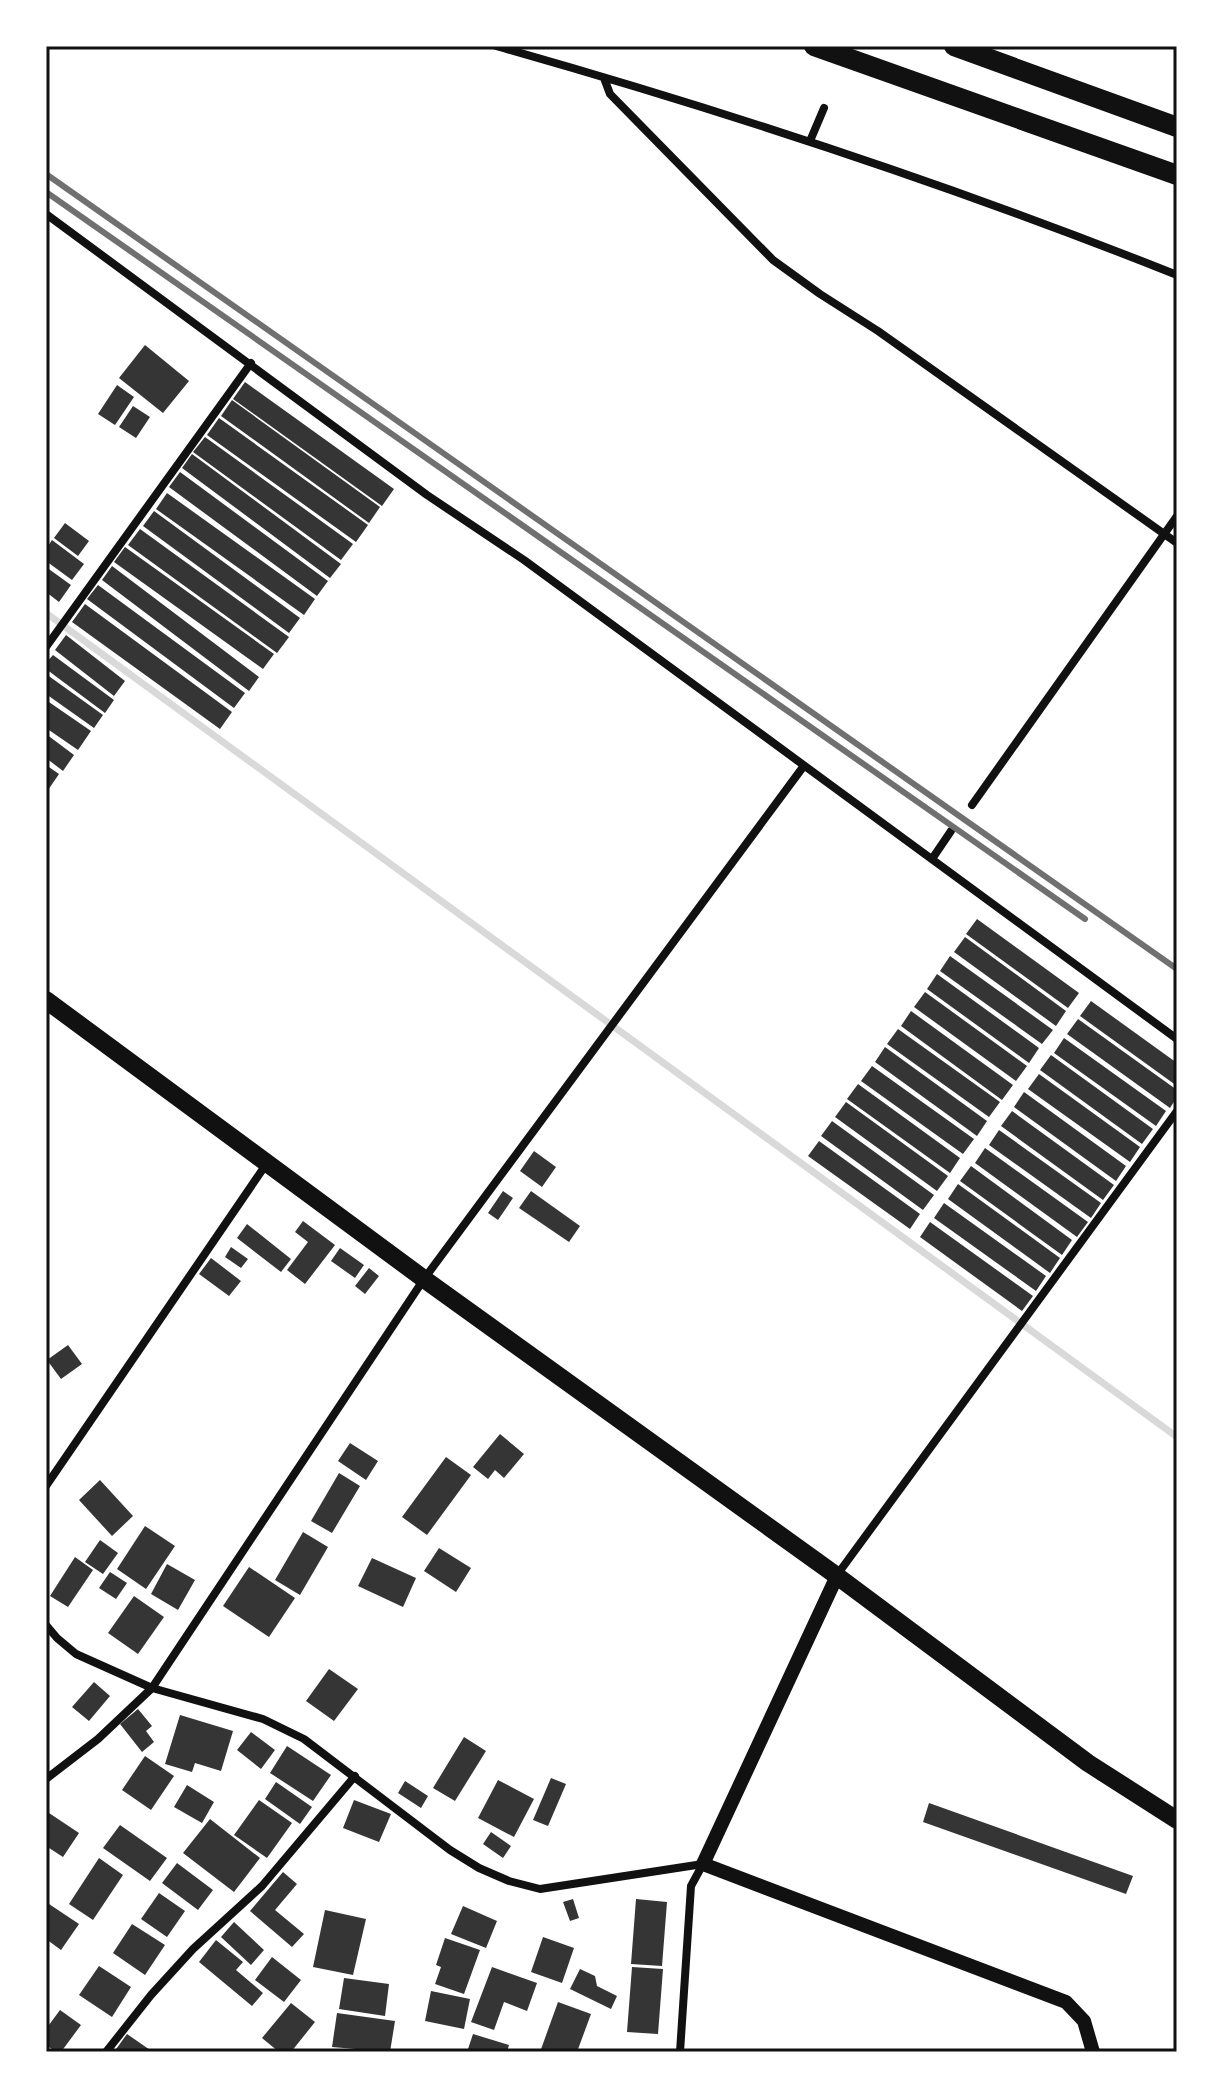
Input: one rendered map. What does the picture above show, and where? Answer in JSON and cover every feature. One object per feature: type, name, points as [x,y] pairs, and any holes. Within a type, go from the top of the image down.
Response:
[{"type":"highway","points":[[814,46],[1177,175]]},
{"type":"highway","points":[[954,46],[1177,127]]},
{"type":"main road","points":[[46,1000],[424,1279],[837,1576],[1088,1763],[1177,1820]]},
{"type":"street","points":[[496,46],[810,141],[1052,225],[1177,275]]},
{"type":"street","points":[[604,78],[610,94],[773,260],[1177,543]]},
{"type":"street","points":[[810,141],[824,108]]},
{"type":"street","points":[[46,214],[427,495],[524,560],[1177,1039]]},
{"type":"street","points":[[46,647],[251,363]]},
{"type":"street","points":[[972,805],[1177,516]]},
{"type":"street","points":[[46,1779],[98,1739],[152,1688],[424,1279],[803,767]]},
{"type":"street","points":[[932,859],[951,831]]},
{"type":"street","points":[[680,2052],[691,1886],[837,1576],[1177,1111]]},
{"type":"street","points":[[46,1486],[267,1162]]},
{"type":"street","points":[[46,1625],[76,1654],[152,1688],[263,1719],[304,1739],[450,1850],[479,1868],[509,1881],[540,1889],[703,1864],[1066,2002],[1084,2021],[1093,2052]]},
{"type":"street","points":[[106,2052],[151,1995],[193,1949],[262,1886],[355,1776]]},
{"type":"building","points":[[145,345],[189,381],[163,413],[119,378]]},
{"type":"building","points":[[245,382],[394,489],[382,506],[233,399]]},
{"type":"building","points":[[117,385],[134,397],[115,425],[98,414]]},
{"type":"building","points":[[232,400],[380,507],[369,523],[221,416]]},
{"type":"building","points":[[133,406],[150,417],[136,438],[119,427]]},
{"type":"building","points":[[219,418],[368,525],[356,542],[207,435]]},
{"type":"building","points":[[205,437],[353,544],[341,560],[193,452]]},
{"type":"building","points":[[192,454],[341,564],[330,578],[182,468]]},
{"type":"building","points":[[180,472],[328,581],[317,596],[169,487]]},
{"type":"building","points":[[167,493],[315,599],[304,615],[156,509]]},
{"type":"building","points":[[154,511],[300,618],[289,633],[143,526]]},
{"type":"building","points":[[65,523],[89,541],[78,556],[54,538]]},
{"type":"building","points":[[140,529],[289,637],[277,653],[128,545]]},
{"type":"building","points":[[52,540],[84,564],[72,580],[46,561],[46,549]]},
{"type":"building","points":[[125,547],[274,654],[263,669],[114,562]]},
{"type":"building","points":[[112,566],[259,677],[249,691],[102,580]]},
{"type":"building","points":[[46,567],[71,585],[59,602],[46,592]]},
{"type":"building","points":[[98,585],[245,693],[234,708],[87,599]]},
{"type":"building","points":[[85,604],[232,712],[220,729],[72,622]]},
{"type":"building","points":[[66,635],[125,681],[114,696],[55,650]]},
{"type":"building","points":[[53,655],[114,700],[105,713],[46,669],[46,663]]},
{"type":"building","points":[[46,674],[103,715],[94,728],[46,694]]},
{"type":"building","points":[[46,700],[91,731],[78,750],[46,728]]},
{"type":"building","points":[[46,734],[74,755],[63,771],[46,758]]},
{"type":"building","points":[[46,765],[59,774],[46,793]]},
{"type":"building","points":[[977,919],[1079,993],[1068,1008],[966,934]]},
{"type":"building","points":[[965,937],[1066,1011],[1056,1026],[954,952]]},
{"type":"building","points":[[950,956],[1053,1030],[1042,1044],[940,971]]},
{"type":"building","points":[[937,974],[1039,1048],[1029,1063],[927,989]]},
{"type":"building","points":[[925,992],[1027,1066],[1016,1081],[914,1007]]},
{"type":"building","points":[[1091,1001],[1177,1063],[1177,1086],[1080,1016]]},
{"type":"building","points":[[911,1011],[1013,1085],[1002,1100],[901,1026]]},
{"type":"building","points":[[1078,1019],[1177,1090],[1177,1097],[1170,1108],[1067,1034]]},
{"type":"building","points":[[898,1029],[1000,1102],[989,1117],[887,1044]]},
{"type":"building","points":[[1064,1038],[1166,1111],[1156,1126],[1054,1053]]},
{"type":"building","points":[[885,1047],[987,1121],[977,1136],[875,1062]]},
{"type":"building","points":[[1051,1055],[1153,1129],[1142,1144],[1040,1070]]},
{"type":"building","points":[[872,1066],[974,1139],[963,1154],[861,1081]]},
{"type":"building","points":[[1039,1074],[1140,1147],[1130,1162],[1028,1089]]},
{"type":"building","points":[[858,1084],[960,1158],[950,1173],[847,1099]]},
{"type":"building","points":[[1024,1092],[1126,1166],[1116,1181],[1014,1107]]},
{"type":"building","points":[[846,1102],[948,1176],[937,1191],[835,1117]]},
{"type":"building","points":[[1012,1111],[1114,1185],[1103,1200],[1001,1126]]},
{"type":"building","points":[[832,1121],[934,1195],[923,1210],[821,1136]]},
{"type":"building","points":[[999,1130],[1101,1203],[1091,1218],[989,1145]]},
{"type":"building","points":[[819,1141],[920,1214],[910,1229],[808,1156]]},
{"type":"building","points":[[985,1148],[1088,1222],[1077,1237],[975,1163]]},
{"type":"building","points":[[534,1151],[556,1167],[542,1187],[520,1171]]},
{"type":"building","points":[[971,1166],[1072,1240],[1062,1255],[960,1181]]},
{"type":"building","points":[[958,1184],[1060,1258],[1050,1273],[948,1199]]},
{"type":"building","points":[[503,1191],[513,1198],[498,1220],[488,1213]]},
{"type":"building","points":[[531,1191],[580,1226],[569,1242],[519,1208]]},
{"type":"building","points":[[944,1203],[1046,1276],[1036,1291],[934,1218]]},
{"type":"building","points":[[303,1221],[335,1245],[305,1284],[287,1270],[308,1242],[295,1232]]},
{"type":"building","points":[[930,1222],[1033,1296],[1022,1311],[920,1237]]},
{"type":"building","points":[[247,1224],[291,1259],[281,1272],[237,1238]]},
{"type":"building","points":[[231,1247],[248,1259],[241,1268],[225,1257]]},
{"type":"building","points":[[340,1248],[364,1265],[355,1278],[331,1261]]},
{"type":"building","points":[[211,1258],[241,1281],[229,1296],[199,1274]]},
{"type":"building","points":[[369,1268],[379,1276],[365,1294],[355,1286]]},
{"type":"building","points":[[68,1345],[82,1364],[61,1379],[47,1360]]},
{"type":"building","points":[[500,1434],[524,1454],[504,1478],[495,1470],[488,1479],[473,1467]]},
{"type":"building","points":[[350,1443],[378,1461],[366,1480],[338,1461]]},
{"type":"building","points":[[446,1457],[471,1475],[427,1535],[402,1517]]},
{"type":"building","points":[[339,1473],[360,1486],[332,1533],[311,1521]]},
{"type":"building","points":[[100,1480],[133,1516],[112,1536],[79,1500]]},
{"type":"building","points":[[145,1526],[175,1546],[146,1589],[117,1569]]},
{"type":"building","points":[[303,1532],[328,1547],[300,1595],[275,1580]]},
{"type":"building","points":[[100,1540],[118,1553],[103,1574],[85,1562]]},
{"type":"building","points":[[439,1548],[471,1568],[456,1592],[424,1571]]},
{"type":"building","points":[[75,1557],[93,1570],[68,1607],[50,1596]]},
{"type":"building","points":[[372,1558],[416,1578],[403,1607],[358,1586]]},
{"type":"building","points":[[167,1564],[195,1580],[178,1610],[151,1594]]},
{"type":"building","points":[[249,1567],[295,1598],[269,1637],[223,1606]]},
{"type":"building","points":[[110,1572],[127,1583],[116,1599],[99,1588]]},
{"type":"building","points":[[134,1596],[164,1617],[138,1654],[108,1633]]},
{"type":"building","points":[[329,1669],[358,1689],[334,1721],[306,1701]]},
{"type":"building","points":[[94,1682],[110,1696],[89,1721],[72,1707]]},
{"type":"building","points":[[138,1709],[152,1726],[146,1731],[154,1742],[142,1752],[120,1724]]},
{"type":"building","points":[[180,1715],[233,1731],[221,1771],[195,1763],[192,1772],[165,1764]]},
{"type":"building","points":[[251,1732],[275,1750],[261,1769],[237,1750]]},
{"type":"building","points":[[464,1737],[486,1751],[455,1801],[433,1788]]},
{"type":"building","points":[[287,1746],[331,1775],[313,1801],[270,1773]]},
{"type":"building","points":[[145,1756],[174,1776],[151,1810],[122,1790]]},
{"type":"building","points":[[551,1778],[566,1784],[548,1826],[533,1820]]},
{"type":"building","points":[[498,1780],[534,1799],[514,1837],[478,1818]]},
{"type":"building","points":[[405,1781],[428,1796],[421,1808],[398,1793]]},
{"type":"building","points":[[276,1782],[312,1807],[300,1824],[265,1799]]},
{"type":"building","points":[[187,1785],[214,1802],[202,1823],[174,1807]]},
{"type":"building","points":[[259,1800],[292,1823],[267,1858],[234,1835]]},
{"type":"building","points":[[354,1800],[391,1814],[379,1842],[343,1828]]},
{"type":"building","points":[[929,1803],[1133,1876],[1126,1894],[923,1822]]},
{"type":"building","points":[[46,1811],[79,1833],[63,1857],[46,1846]]},
{"type":"building","points":[[210,1819],[260,1858],[234,1892],[183,1853]]},
{"type":"building","points":[[120,1825],[167,1858],[150,1881],[103,1848]]},
{"type":"building","points":[[491,1832],[511,1846],[503,1858],[483,1844]]},
{"type":"building","points":[[99,1858],[123,1875],[93,1920],[69,1904]]},
{"type":"building","points":[[177,1863],[213,1890],[198,1910],[162,1883]]},
{"type":"building","points":[[283,1872],[297,1884],[275,1910],[304,1934],[292,1947],[250,1911]]},
{"type":"building","points":[[159,1893],[185,1911],[167,1937],[141,1919]]},
{"type":"building","points":[[573,1899],[579,1918],[570,1921],[563,1902]]},
{"type":"building","points":[[636,1899],[667,1902],[662,1966],[631,1964]]},
{"type":"building","points":[[46,1902],[79,1924],[61,1950],[46,1939]]},
{"type":"building","points":[[463,1906],[497,1921],[486,1948],[451,1934]]},
{"type":"building","points":[[325,1910],[366,1919],[353,1975],[313,1967]]},
{"type":"building","points":[[234,1922],[264,1950],[251,1965],[221,1937]]},
{"type":"building","points":[[132,1924],[165,1945],[145,1975],[113,1953]]},
{"type":"building","points":[[543,1937],[574,1948],[562,1983],[531,1972]]},
{"type":"building","points":[[445,1938],[480,1950],[464,1994],[435,1984],[441,1967],[436,1965]]},
{"type":"building","points":[[216,1940],[243,1962],[236,1970],[263,1993],[252,2006],[199,1962]]},
{"type":"building","points":[[272,1957],[301,1980],[284,2002],[255,1980]]},
{"type":"building","points":[[99,1966],[131,1987],[112,2017],[79,1995]]},
{"type":"building","points":[[492,1967],[537,1983],[527,2011],[504,2002],[494,2030],[471,2022]]},
{"type":"building","points":[[632,1967],[663,1969],[658,2034],[627,2032]]},
{"type":"building","points":[[580,1969],[595,1976],[597,1986],[617,1996],[611,2009],[570,1989]]},
{"type":"building","points":[[344,1978],[389,1984],[385,2016],[339,2009]]},
{"type":"building","points":[[431,1991],[470,1999],[464,2029],[425,2021]]},
{"type":"building","points":[[558,2002],[591,2014],[577,2052],[540,2052]]},
{"type":"building","points":[[291,2003],[315,2022],[291,2052],[279,2052],[262,2038]]},
{"type":"building","points":[[60,2010],[81,2025],[61,2052],[56,2052],[46,2045],[46,2029]]},
{"type":"building","points":[[337,2013],[395,2021],[390,2052],[332,2047]]},
{"type":"building","points":[[127,2034],[153,2052],[114,2052]]},
{"type":"building","points":[[473,2034],[509,2045],[507,2052],[467,2052]]},
{"type":"waterway","points":[[46,613],[1177,1437]]},
{"type":"railway","points":[[46,174],[1177,969]]},
{"type":"railway","points":[[46,192],[1085,919]]}]
